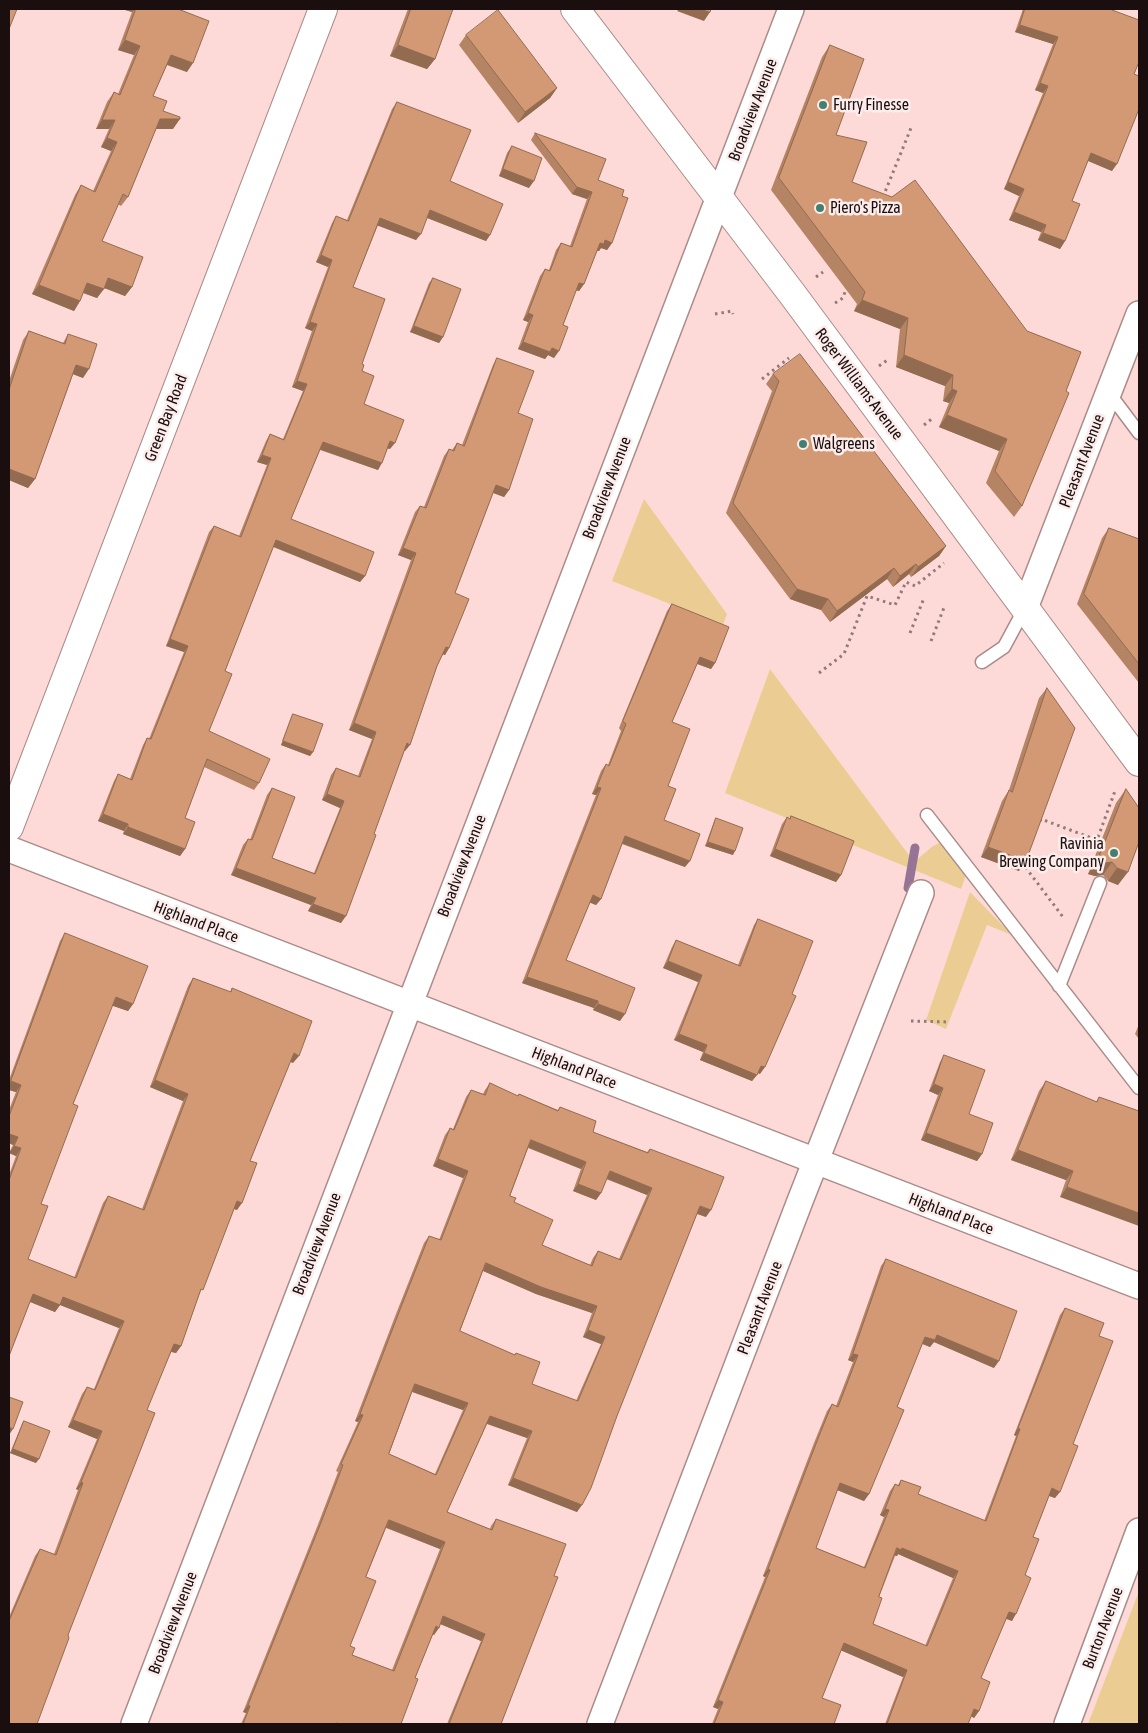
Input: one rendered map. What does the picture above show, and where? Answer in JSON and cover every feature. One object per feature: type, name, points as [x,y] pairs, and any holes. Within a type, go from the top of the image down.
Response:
[{"type":"street","name":"Green Bay Road","points":[[9,827],[323,9]]},
{"type":"street","name":"Roger Williams Avenue","points":[[575,9],[720,197],[1139,762]]},
{"type":"street","name":"Broadview Avenue","points":[[134,1724],[791,9]]},
{"type":"street","name":"Pleasant Avenue","points":[[1026,608],[1139,314]]},
{"type":"street","name":"Highland Place","points":[[9,849],[1139,1286]]},
{"type":"street","name":"Pleasant Avenue","points":[[600,1724],[815,1162],[921,893]]},
{"type":"street","name":"Burton Avenue","points":[[1066,1724],[1139,1531]]},
{"type":"lane","points":[[1108,393],[1139,433]]},
{"type":"lane","points":[[982,662],[1004,647],[1026,608]]},
{"type":"lane","points":[[927,814],[1139,1088]]},
{"type":"lane","points":[[1059,986],[1100,883]]},
{"type":"path","points":[[882,200],[911,128]]},
{"type":"path","points":[[843,298],[850,280]]},
{"type":"path","points":[[715,314],[732,311],[733,314]]},
{"type":"path","points":[[762,378],[789,358]]},
{"type":"path","points":[[819,673],[844,654],[867,596],[895,605],[906,582],[915,586],[944,563]]},
{"type":"path","points":[[910,633],[924,598]]},
{"type":"path","points":[[931,641],[945,606]]},
{"type":"path","points":[[1037,828],[1041,819],[1097,840],[1115,791]]},
{"type":"path","points":[[1026,855],[1023,864],[1079,937]]},
{"type":"path","points":[[911,1021],[949,1022]]},
{"type":"shaded area","points":[[644,499],[727,614],[723,625],[612,581]]},
{"type":"shaded area","points":[[770,669],[914,862],[933,846],[943,841],[966,875],[961,889],[725,793]]},
{"type":"shaded area","points":[[970,892],[1012,935],[987,925],[946,1029],[926,1020]]},
{"type":"shaded area","points":[[1139,1591],[1139,1724],[1088,1724]]},
{"type":"building","points":[[9,9],[17,9],[9,29]]},
{"type":"building","points":[[136,9],[178,9],[209,21],[193,63],[171,55],[153,96],[167,101],[163,111],[180,117],[180,119],[160,119],[128,197],[123,194],[102,241],[143,257],[132,287],[108,278],[104,289],[87,283],[80,301],[39,285],[81,185],[95,192],[117,142],[107,138],[115,120],[102,120],[114,92],[120,95],[140,46],[125,40]]},
{"type":"building","points":[[411,9],[453,9],[435,59],[398,45]]},
{"type":"building","points":[[1025,9],[1113,9],[1139,20],[1139,62],[1134,74],[1139,76],[1139,109],[1117,164],[1091,153],[1072,201],[1080,204],[1065,241],[1043,233],[1046,225],[1014,212],[1024,189],[1008,182],[1048,86],[1040,83],[1058,37],[1020,25]]},
{"type":"building","points":[[498,10],[557,88],[525,112],[466,35]]},
{"type":"building","points":[[830,45],[864,59],[836,135],[867,142],[852,182],[892,197],[915,180],[1027,331],[1081,352],[1066,391],[1069,393],[1022,506],[995,471],[1007,439],[947,415],[957,391],[952,389],[953,375],[904,355],[908,318],[862,300],[865,292],[779,178]]},
{"type":"building","points":[[397,102],[471,130],[450,181],[503,204],[490,235],[430,210],[421,234],[380,218],[353,287],[385,299],[362,364],[364,365],[362,371],[374,376],[364,404],[404,420],[395,443],[390,441],[382,463],[323,442],[291,519],[374,552],[365,576],[276,540],[225,671],[232,674],[209,731],[270,759],[259,783],[207,759],[185,818],[195,822],[185,849],[128,827],[128,824],[103,814],[118,774],[132,780],[147,738],[151,739],[188,646],[170,639],[214,526],[241,537],[271,458],[262,455],[270,434],[284,440],[307,384],[297,381],[317,324],[310,322],[332,260],[321,255],[336,216],[348,221]]},
{"type":"building","points":[[535,133],[606,159],[598,180],[624,190],[622,196],[628,198],[612,243],[605,240],[604,244],[600,243],[584,284],[579,283],[563,325],[568,327],[559,351],[552,348],[550,352],[523,342],[533,315],[528,313],[545,269],[550,271],[561,243],[572,247],[592,192],[577,187]]},
{"type":"building","points":[[512,146],[542,158],[534,181],[503,169]]},
{"type":"building","points":[[433,278],[461,289],[443,337],[414,326]]},
{"type":"building","points":[[29,331],[65,344],[68,334],[97,344],[89,369],[76,365],[35,479],[9,469],[9,390]]},
{"type":"building","name":"Walgreens","points":[[800,354],[946,546],[918,567],[916,564],[900,576],[894,568],[837,611],[828,599],[797,589],[733,503],[779,381],[773,374]]},
{"type":"building","points":[[497,358],[534,371],[518,413],[533,419],[509,490],[496,485],[455,593],[469,599],[449,648],[446,647],[437,666],[410,745],[407,743],[346,916],[313,904],[316,898],[236,868],[248,839],[252,840],[272,788],[295,797],[272,858],[315,874],[344,801],[327,794],[336,768],[360,777],[376,732],[354,723],[416,553],[403,548],[420,506],[426,508],[449,449],[454,451],[457,443],[464,446]]},
{"type":"building","points":[[1109,528],[1139,539],[1139,664],[1084,594]]},
{"type":"building","points":[[672,604],[729,627],[715,663],[700,657],[672,722],[690,729],[668,786],[676,789],[664,820],[700,834],[690,861],[625,836],[601,899],[593,895],[566,960],[635,988],[625,1014],[598,1004],[598,1001],[527,977],[601,788],[597,787],[606,764],[609,766],[626,724],[623,721]]},
{"type":"building","points":[[1047,688],[1075,728],[1026,861],[988,847],[1009,790],[1012,792]]},
{"type":"building","points":[[293,714],[323,724],[313,752],[283,741]]},
{"type":"building","name":"Ravinia Brewing Company","points":[[1126,789],[1139,808],[1139,842],[1128,872],[1117,868],[1112,862],[1105,863],[1098,860]]},
{"type":"building","points":[[791,816],[854,841],[841,875],[775,849],[787,817],[790,819]]},
{"type":"building","points":[[716,818],[743,828],[735,851],[708,842]]},
{"type":"building","points":[[758,919],[813,941],[792,994],[796,996],[765,1067],[761,1066],[757,1075],[704,1053],[707,1045],[679,1034],[702,975],[668,961],[676,940],[740,966]]},
{"type":"building","points":[[65,933],[148,966],[133,1004],[116,997],[73,1104],[78,1106],[41,1204],[48,1206],[28,1259],[76,1278],[108,1196],[144,1210],[188,1094],[155,1080],[193,978],[231,992],[232,988],[312,1021],[299,1056],[294,1053],[250,1161],[257,1163],[242,1203],[237,1201],[203,1290],[201,1289],[181,1346],[174,1344],[147,1410],[155,1413],[68,1635],[69,1638],[37,1724],[9,1724],[9,1621],[40,1549],[56,1555],[83,1483],[81,1482],[102,1431],[73,1420],[87,1387],[95,1390],[124,1321],[63,1297],[60,1305],[33,1294],[9,1356],[9,1180],[21,1148],[14,1146],[18,1137],[9,1134],[9,1116],[21,1085],[11,1081]]},
{"type":"building","points":[[944,1055],[985,1070],[969,1114],[993,1123],[982,1154],[926,1133],[943,1088],[934,1084]]},
{"type":"building","points":[[1046,1081],[1097,1102],[1099,1097],[1139,1111],[1139,1213],[1067,1187],[1073,1171],[1018,1150]]},
{"type":"building","points":[[490,1083],[558,1111],[560,1107],[596,1121],[593,1132],[648,1153],[650,1149],[724,1177],[711,1210],[700,1206],[617,1416],[591,1488],[582,1505],[513,1478],[532,1431],[490,1416],[447,1512],[492,1530],[496,1519],[566,1544],[554,1576],[558,1577],[501,1724],[449,1724],[485,1634],[443,1616],[439,1628],[436,1626],[415,1678],[418,1679],[401,1724],[243,1724],[250,1706],[248,1705],[322,1520],[343,1465],[341,1464],[363,1415],[360,1414],[429,1236],[441,1240],[468,1171],[438,1159],[450,1128],[454,1130],[471,1090],[485,1095]],"holes":[[[531,1140],[586,1162],[578,1184],[601,1193],[610,1171],[652,1188],[621,1260],[598,1251],[592,1266],[542,1245],[553,1220],[514,1202],[516,1198],[510,1196]],[[486,1263],[541,1287],[597,1306],[588,1330],[605,1337],[578,1401],[532,1384],[540,1362],[516,1353],[515,1355],[460,1331]],[[415,1384],[468,1403],[436,1475],[389,1454]],[[389,1520],[445,1542],[394,1671],[352,1655],[355,1648],[350,1646],[376,1581],[366,1577]]]},
{"type":"building","points":[[886,1259],[1017,1311],[999,1361],[937,1335],[935,1340],[925,1337],[897,1407],[904,1410],[869,1494],[840,1483],[816,1548],[865,1568],[889,1510],[885,1509],[895,1484],[899,1486],[901,1480],[921,1487],[918,1494],[986,1521],[1020,1429],[1018,1428],[1065,1308],[1104,1323],[1099,1336],[1113,1341],[1073,1444],[1078,1446],[1060,1492],[1052,1488],[1033,1537],[1039,1539],[1025,1575],[1031,1578],[1016,1614],[1009,1612],[981,1678],[990,1682],[979,1711],[974,1709],[968,1724],[887,1724],[907,1670],[844,1643],[822,1698],[841,1705],[834,1724],[714,1724],[723,1702],[718,1700],[770,1570],[768,1569],[819,1436],[832,1404],[838,1407],[858,1355],[853,1354]],"holes":[[[897,1548],[901,1550],[902,1548],[958,1571],[927,1646],[873,1624],[882,1598],[879,1597]]]},
{"type":"building","points":[[9,1397],[23,1402],[13,1429],[9,1427]]},
{"type":"building","points":[[24,1421],[50,1431],[39,1459],[13,1449]]},
{"type":"waterway","points":[[908,888],[915,848]]},
{"type":"place","name":"Furry Finesse","points":[[823,105]]},
{"type":"place","name":"Piero's Pizza","points":[[820,208]]},
{"type":"place","name":"Walgreens","points":[[803,444]]},
{"type":"place","name":"Ravinia Brewing Company","points":[[1114,853]]}]
